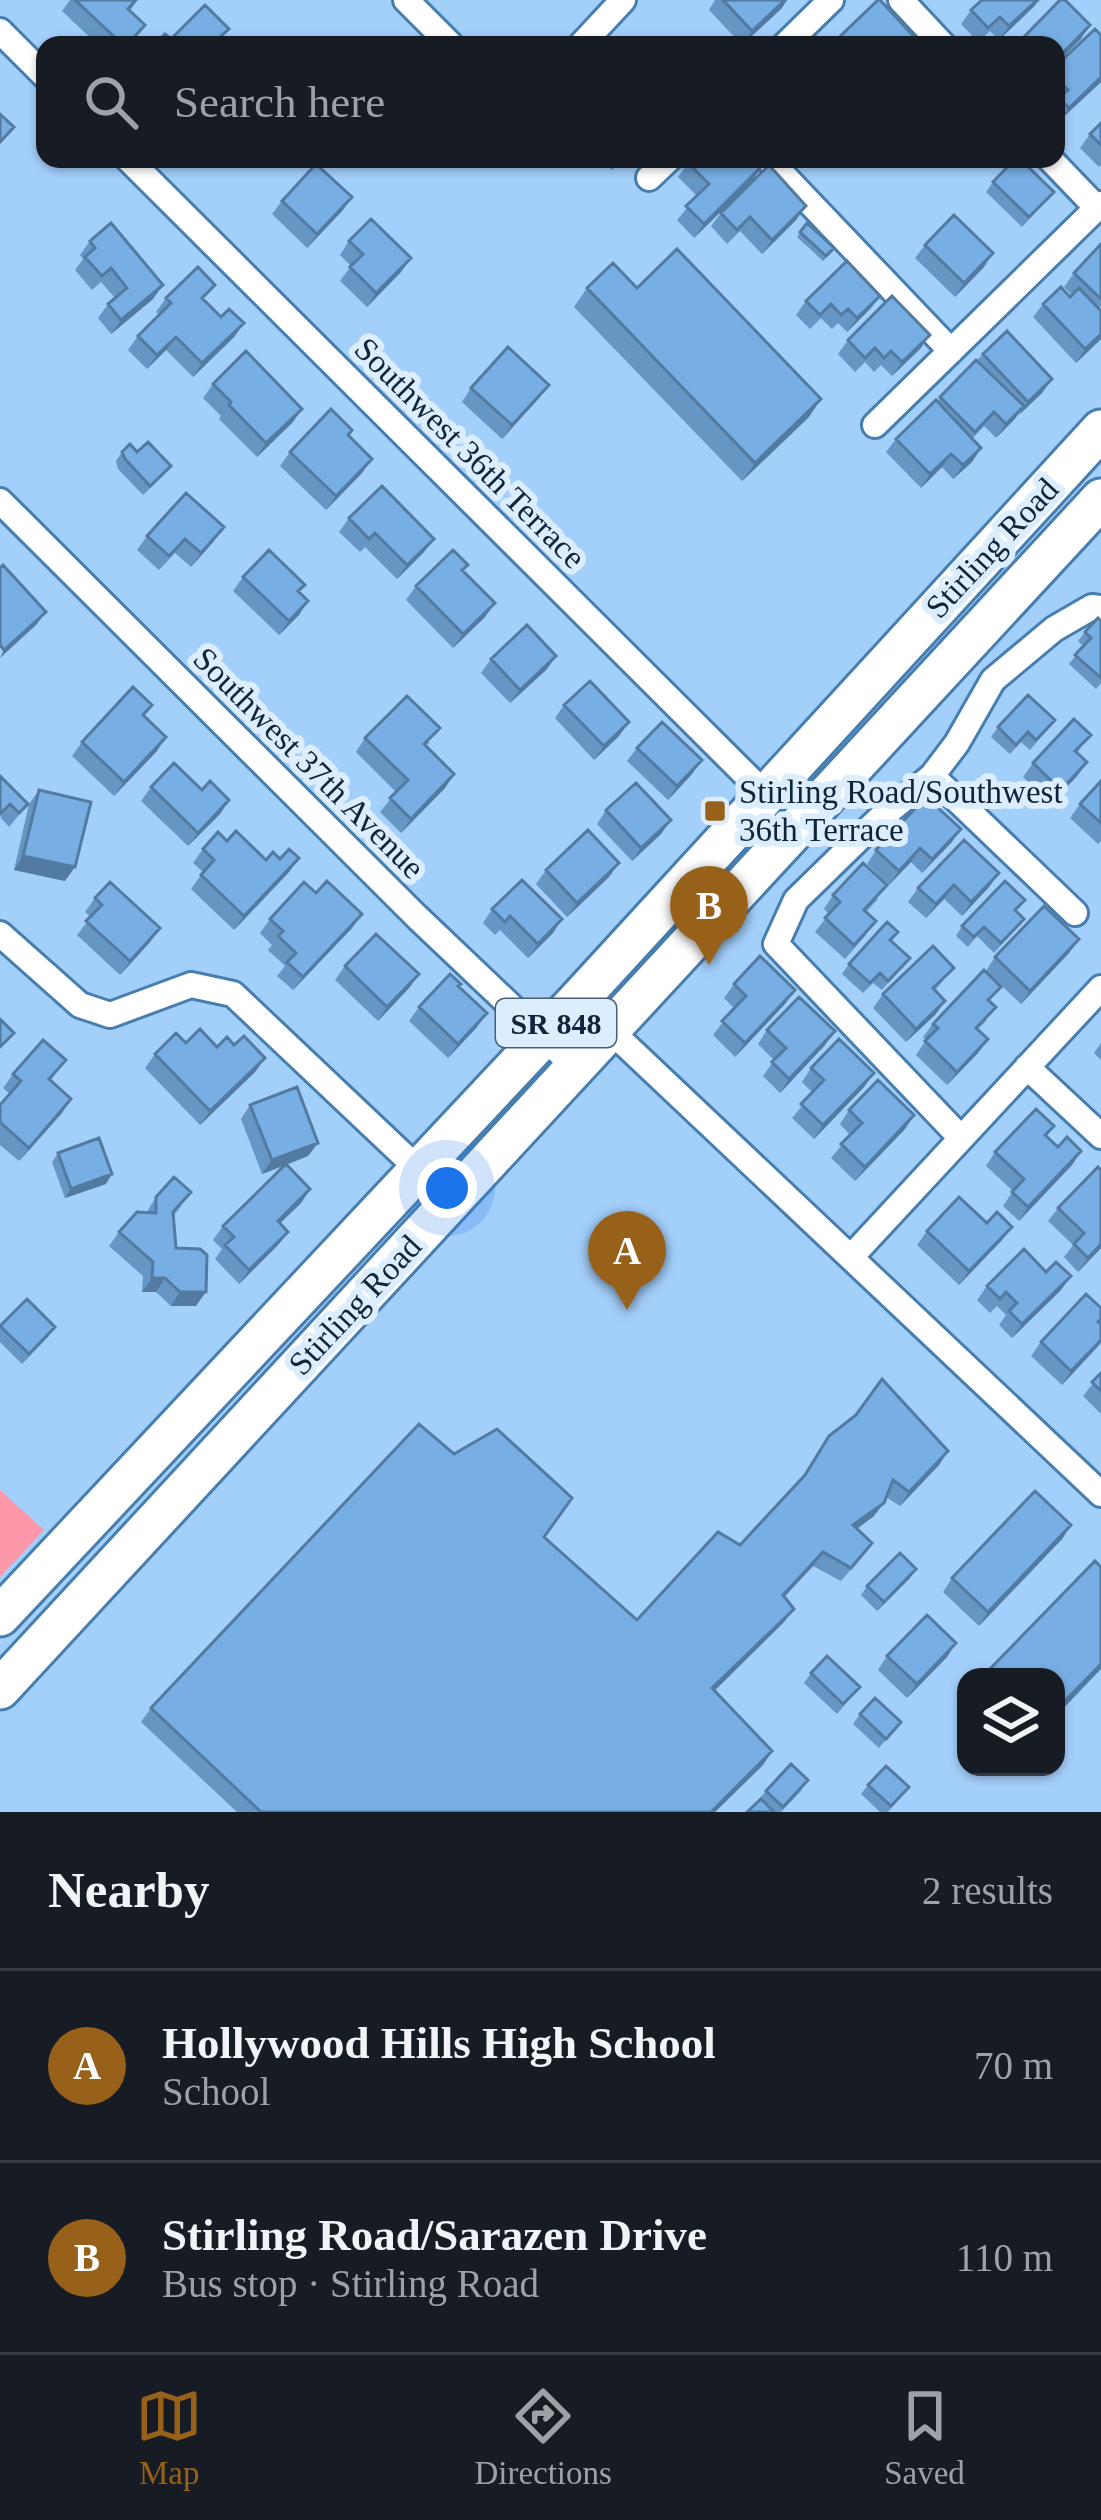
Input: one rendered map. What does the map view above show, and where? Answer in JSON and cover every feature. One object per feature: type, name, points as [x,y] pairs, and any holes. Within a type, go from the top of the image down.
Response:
[{"type":"main road","name":"Stirling Road","points":[[0,1616],[578,1000],[1101,430]]},
{"type":"main road","name":"Stirling Road","points":[[0,1689],[1101,499]]},
{"type":"street","points":[[406,0],[442,36]]},
{"type":"street","points":[[589,36],[623,0]]},
{"type":"street","points":[[794,36],[831,0]]},
{"type":"street","points":[[902,0],[935,36]]},
{"type":"street","points":[[0,31],[36,67]]},
{"type":"street","name":"Southwest 36th Terrace","points":[[137,168],[766,795]]},
{"type":"street","points":[[649,178],[659,168]]},
{"type":"street","points":[[777,168],[951,351]]},
{"type":"street","points":[[875,425],[1099,206],[1059,168]]},
{"type":"street","name":"Southwest 37th Avenue","points":[[0,501],[575,1068]]},
{"type":"street","points":[[959,1136],[776,944],[796,900],[878,820],[932,776],[958,743],[993,680],[1054,629],[1092,607],[1101,608]]},
{"type":"street","points":[[932,776],[1075,913]]},
{"type":"street","points":[[0,934],[80,1005],[110,1015],[191,985],[233,994],[419,1170]]},
{"type":"street","points":[[851,1257],[1101,988]]},
{"type":"street","points":[[578,1000],[1101,1494]]},
{"type":"street","points":[[1027,1067],[1101,1136]]},
{"type":"shaded area","points":[[0,1490],[44,1530],[0,1577]]},
{"type":"building","points":[[75,0],[136,0],[128,9],[145,25],[135,36],[113,36]]},
{"type":"building","points":[[723,0],[785,0],[752,31]]},
{"type":"building","points":[[880,0],[913,36],[840,36]]},
{"type":"building","points":[[982,0],[1037,0],[1009,26],[1000,17],[988,28],[971,10]]},
{"type":"building","points":[[1060,0],[1090,25],[1065,51],[1065,36],[1025,36]]},
{"type":"building","points":[[205,5],[229,29],[221,36],[174,36]]},
{"type":"building","points":[[1095,29],[1101,35],[1101,77],[1069,108],[1065,104],[1065,57]]},
{"type":"building","points":[[0,114],[14,127],[0,142]]},
{"type":"building","points":[[1101,123],[1101,145],[1090,134]]},
{"type":"building","points":[[312,168],[320,168],[352,197],[317,234],[282,201]]},
{"type":"building","points":[[693,168],[760,168],[704,224],[686,206],[709,184]]},
{"type":"building","points":[[766,168],[772,168],[806,206],[772,240],[750,217],[737,230],[721,213]]},
{"type":"building","points":[[1006,168],[1029,168],[1054,192],[1029,217],[993,182]]},
{"type":"building","points":[[954,215],[993,253],[964,283],[925,245]]},
{"type":"building","points":[[371,219],[411,258],[376,293],[350,267],[363,254],[349,241]]},
{"type":"building","points":[[111,223],[163,285],[121,320],[108,304],[127,288],[111,268],[102,276],[85,257],[95,248],[90,241]]},
{"type":"building","points":[[807,223],[834,248],[826,256],[800,232]]},
{"type":"building","points":[[1101,244],[1101,299],[1074,273]]},
{"type":"building","points":[[677,249],[821,399],[755,463],[587,288],[613,263],[637,288]]},
{"type":"building","points":[[847,261],[880,296],[857,318],[848,309],[841,315],[831,304],[820,315],[806,301]]},
{"type":"building","points":[[198,267],[215,285],[202,298],[221,317],[229,309],[244,323],[202,363],[176,337],[157,355],[138,336],[171,303],[166,298]]},
{"type":"building","points":[[1061,287],[1070,297],[1079,288],[1101,311],[1101,334],[1085,349],[1043,304]]},
{"type":"building","points":[[892,296],[930,335],[902,362],[891,351],[884,358],[875,348],[865,358],[848,340]]},
{"type":"building","points":[[1007,331],[1052,379],[1028,402],[983,354]]},
{"type":"building","points":[[508,347],[549,385],[512,425],[471,388]]},
{"type":"building","points":[[246,351],[302,409],[266,443],[213,384]]},
{"type":"building","points":[[976,360],[1024,406],[1006,424],[994,412],[975,432],[940,397]]},
{"type":"building","points":[[936,400],[981,448],[963,465],[951,454],[930,474],[896,439]]},
{"type":"building","points":[[331,409],[372,459],[336,496],[290,452]]},
{"type":"building","points":[[148,442],[171,466],[150,486],[122,452],[130,444],[137,452]]},
{"type":"building","points":[[382,486],[434,539],[407,565],[375,533],[369,539],[349,518]]},
{"type":"building","points":[[186,493],[224,527],[201,553],[185,539],[169,556],[147,536]]},
{"type":"building","points":[[269,550],[305,585],[298,591],[308,601],[289,621],[243,577]]},
{"type":"building","points":[[453,550],[468,565],[462,570],[495,603],[463,634],[416,586]]},
{"type":"building","points":[[3,565],[46,612],[4,650],[0,645]]},
{"type":"building","points":[[1098,618],[1101,678],[1075,655],[1091,638],[1085,632]]},
{"type":"building","points":[[527,625],[556,656],[520,690],[491,659]]},
{"type":"building","points":[[590,681],[629,722],[604,746],[564,705]]},
{"type":"building","points":[[133,687],[152,705],[143,715],[166,737],[124,782],[82,742]]},
{"type":"building","points":[[1028,695],[1055,720],[1036,740],[1028,732],[1016,745],[998,727]]},
{"type":"building","points":[[407,696],[440,728],[424,744],[454,774],[411,819],[390,798],[408,780],[365,738]]},
{"type":"building","points":[[1074,719],[1091,735],[1075,751],[1087,762],[1061,790],[1033,763]]},
{"type":"building","points":[[662,722],[702,760],[677,786],[637,748]]},
{"type":"building","points":[[174,763],[202,790],[210,781],[229,800],[198,833],[151,787]]},
{"type":"building","points":[[0,776],[28,804],[19,813],[10,804],[0,814]]},
{"type":"building","points":[[1101,781],[1101,823],[1080,804]]},
{"type":"building","points":[[636,783],[671,820],[641,848],[606,810]]},
{"type":"building","points":[[39,790],[91,802],[75,867],[23,856]]},
{"type":"building","points":[[926,797],[961,829],[932,859],[920,848],[899,871],[876,850]]},
{"type":"building","points":[[588,830],[619,863],[577,903],[546,870]]},
{"type":"building","points":[[236,831],[266,860],[273,852],[280,859],[289,849],[299,858],[244,916],[201,875],[214,860],[203,849],[218,832],[227,841]]},
{"type":"building","points":[[964,840],[999,873],[971,902],[954,885],[936,904],[918,888]]},
{"type":"building","points":[[863,863],[887,885],[864,910],[876,921],[854,945],[825,918],[840,902],[833,895]]},
{"type":"building","points":[[522,880],[562,919],[538,944],[510,916],[505,922],[492,909]]},
{"type":"building","points":[[327,881],[362,914],[303,977],[287,962],[296,953],[278,936],[283,931],[270,919],[304,882],[316,893]]},
{"type":"building","points":[[1005,881],[1025,900],[1015,910],[1024,919],[1001,943],[984,927],[974,937],[962,926]]},
{"type":"building","points":[[110,882],[160,928],[130,961],[86,921],[102,905],[95,898]]},
{"type":"building","points":[[1044,906],[1079,939],[1030,991],[995,957]]},
{"type":"building","points":[[887,922],[898,932],[890,940],[910,958],[888,981],[880,973],[870,983],[849,964]]},
{"type":"building","points":[[376,934],[419,974],[387,1007],[345,966]]},
{"type":"building","points":[[933,946],[954,968],[933,988],[945,1001],[916,1029],[883,994]]},
{"type":"building","points":[[760,956],[795,990],[745,1043],[722,1021],[746,996],[734,984]]},
{"type":"building","points":[[984,970],[1001,987],[988,1000],[996,1007],[976,1028],[988,1039],[957,1072],[925,1041],[938,1028],[933,1024]]},
{"type":"building","points":[[450,974],[487,1013],[458,1044],[419,1007]]},
{"type":"building","points":[[799,997],[835,1031],[789,1079],[772,1062],[786,1048],[767,1030]]},
{"type":"building","points":[[0,1019],[14,1033],[0,1047]]},
{"type":"building","points":[[200,1029],[217,1047],[227,1037],[234,1045],[244,1036],[265,1058],[210,1111],[155,1054],[176,1033],[186,1043]]},
{"type":"building","points":[[839,1039],[874,1073],[823,1125],[801,1104],[824,1080],[811,1068]]},
{"type":"building","points":[[43,1040],[66,1060],[49,1079],[71,1099],[29,1148],[0,1122],[0,1105],[21,1081],[13,1074]]},
{"type":"building","points":[[878,1080],[914,1115],[865,1167],[841,1144],[862,1123],[849,1110]]},
{"type":"building","points":[[297,1087],[318,1143],[272,1160],[250,1105]]},
{"type":"building","points":[[1036,1109],[1054,1126],[1045,1135],[1058,1147],[1067,1137],[1081,1151],[1028,1207],[1012,1192],[1024,1179],[995,1152]]},
{"type":"building","points":[[99,1138],[112,1174],[71,1189],[58,1153]]},
{"type":"building","points":[[286,1164],[310,1189],[278,1221],[288,1232],[249,1270],[225,1245],[234,1237],[223,1226]]},
{"type":"building","points":[[1098,1167],[1101,1244],[1088,1258],[1074,1244],[1084,1233],[1058,1208]]},
{"type":"building","points":[[174,1177],[191,1192],[173,1212],[176,1248],[200,1249],[207,1255],[206,1292],[180,1292],[165,1278],[152,1278],[153,1262],[119,1232],[137,1212],[156,1213],[156,1197]]},
{"type":"building","points":[[959,1197],[987,1223],[997,1212],[1012,1227],[969,1271],[927,1231]]},
{"type":"building","points":[[1024,1249],[1046,1272],[1056,1262],[1071,1276],[1022,1324],[1009,1311],[1017,1303],[1006,1292],[1000,1299],[987,1286]]},
{"type":"building","points":[[1086,1294],[1101,1308],[1101,1340],[1071,1371],[1041,1342]]},
{"type":"building","points":[[27,1299],[55,1327],[29,1354],[0,1326]]},
{"type":"building","points":[[882,1379],[948,1451],[909,1492],[893,1480],[884,1503],[853,1525],[872,1543],[851,1568],[823,1552],[783,1595],[794,1609],[712,1688],[772,1751],[711,1812],[261,1812],[151,1708],[419,1424],[454,1454],[497,1429],[572,1498],[544,1537],[637,1620],[718,1532],[740,1545],[805,1475],[829,1436],[856,1415]]},
{"type":"building","points":[[1035,1491],[1071,1525],[988,1612],[952,1578]]},
{"type":"building","points":[[900,1553],[916,1569],[884,1602],[867,1586]]},
{"type":"building","points":[[1095,1561],[1101,1567],[1101,1664],[1065,1701],[1065,1668],[991,1668]]},
{"type":"building","points":[[927,1615],[956,1643],[917,1684],[887,1656]]},
{"type":"building","points":[[827,1656],[860,1687],[843,1704],[811,1673]]},
{"type":"building","points":[[875,1698],[901,1722],[886,1739],[860,1714]]},
{"type":"building","points":[[791,1764],[808,1780],[783,1807],[766,1791]]},
{"type":"building","points":[[886,1766],[909,1787],[891,1806],[868,1785]]},
{"type":"building","points":[[761,1799],[774,1812],[747,1812]]},
{"type":"place","name":"Stirling Road/Southwest 36th Terrace","points":[[715,811]]},
{"type":"place","name":"Stirling Road/Sarazen Drive","points":[[709,965]]},
{"type":"place","name":"Hollywood Hills High School","points":[[627,1310]]}]
